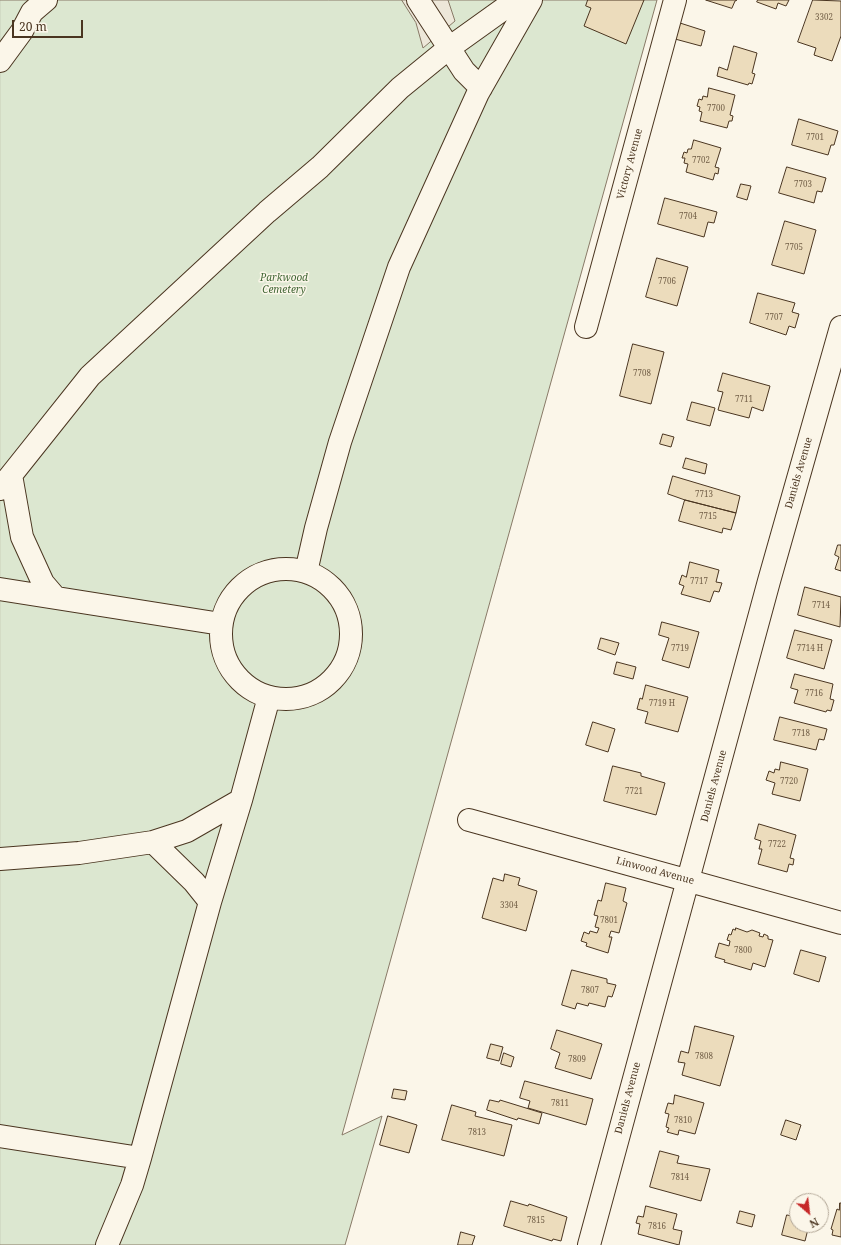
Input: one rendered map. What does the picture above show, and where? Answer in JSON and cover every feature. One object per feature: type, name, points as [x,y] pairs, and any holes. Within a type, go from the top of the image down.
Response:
[{"type":"street","points":[[418,0],[464,71],[481,88]]},
{"type":"street","points":[[54,597],[43,583],[22,537],[5,482],[90,376],[262,217],[320,167],[400,88],[449,48],[516,0]]},
{"type":"street","points":[[306,572],[316,528],[340,442],[361,374],[399,267],[481,88],[531,0]]},
{"type":"street","name":"Victory Avenue","points":[[586,327],[675,0]]},
{"type":"street","points":[[0,61],[22,31],[37,4]]},
{"type":"street","name":"Daniels Avenue","points":[[589,1245],[769,581],[841,327]]},
{"type":"street","points":[[288,569],[306,572],[324,582],[338,595],[345,607],[348,613],[351,633],[348,653],[340,671],[326,686],[308,696],[289,700],[269,697],[254,692],[241,682],[231,670],[224,656],[221,624],[227,606],[237,591],[252,579],[269,572],[288,569]]},
{"type":"street","points":[[0,589],[221,624]]},
{"type":"street","points":[[107,1245],[132,1185],[140,1158],[210,902],[241,800],[269,697]]},
{"type":"street","points":[[0,859],[80,853],[153,842],[187,831],[241,800]]},
{"type":"street","name":"Linwood Avenue","points":[[469,820],[841,923]]},
{"type":"street","points":[[153,842],[194,882],[210,902]]},
{"type":"street","points":[[0,1136],[140,1158]]},
{"type":"green space","name":"Parkwood Cemetery","points":[[0,0],[657,0],[342,1135],[382,1116],[345,1245],[0,1245]]},
{"type":"shaded area","points":[[402,0],[448,0],[455,21],[423,48],[416,23]]},
{"type":"building","points":[[588,0],[644,0],[626,44],[584,26],[591,8],[586,6]]},
{"type":"building","points":[[706,0],[737,0],[732,8]]},
{"type":"building","points":[[758,0],[789,0],[786,6],[778,3],[776,9],[757,2]]},
{"type":"building","points":[[813,0],[841,1],[841,36],[832,61],[814,55],[816,48],[798,42]]},
{"type":"building","points":[[680,23],[705,31],[701,46],[675,39]]},
{"type":"building","points":[[734,46],[757,53],[752,73],[755,74],[752,84],[749,83],[748,85],[717,76],[719,67],[727,70]]},
{"type":"building","points":[[709,88],[735,95],[730,115],[733,116],[732,121],[729,121],[727,128],[700,121],[702,112],[699,111],[700,107],[697,106],[699,99],[702,100],[703,96],[707,97]]},
{"type":"building","points":[[799,119],[838,131],[834,145],[831,145],[828,155],[792,145]]},
{"type":"building","points":[[694,140],[721,148],[715,167],[719,168],[718,174],[715,173],[713,180],[686,172],[688,164],[684,163],[685,158],[682,158],[684,152],[687,153],[688,149],[691,149]]},
{"type":"building","points":[[787,167],[826,178],[822,192],[817,191],[814,203],[779,193]]},
{"type":"building","points":[[741,184],[751,186],[747,200],[737,197]]},
{"type":"building","points":[[665,198],[717,212],[714,223],[708,222],[704,237],[658,224]]},
{"type":"building","points":[[785,221],[816,230],[804,274],[772,265]]},
{"type":"building","points":[[657,258],[688,267],[677,306],[646,297]]},
{"type":"building","points":[[758,293],[795,303],[792,312],[799,314],[795,328],[789,326],[786,335],[750,323]]},
{"type":"building","points":[[633,344],[664,352],[651,404],[620,396]]},
{"type":"building","points":[[723,373],[770,386],[763,411],[752,407],[749,418],[718,410],[723,392],[718,391]]},
{"type":"building","points":[[692,402],[715,408],[710,426],[687,420]]},
{"type":"building","points":[[663,434],[674,437],[671,447],[660,444]]},
{"type":"building","points":[[686,458],[707,464],[705,474],[683,468]]},
{"type":"building","points":[[673,476],[740,496],[736,513],[685,500],[668,494]]},
{"type":"building","points":[[685,500],[736,513],[731,530],[723,528],[722,533],[679,521]]},
{"type":"building","points":[[838,545],[841,545],[841,571],[835,569],[839,557],[835,555]]},
{"type":"building","points":[[690,562],[719,570],[716,582],[722,583],[719,592],[714,591],[710,602],[681,594],[684,586],[679,584],[682,575],[686,577]]},
{"type":"building","points":[[805,587],[841,597],[840,627],[798,615]]},
{"type":"building","points":[[662,622],[699,632],[689,668],[662,660],[669,638],[659,635]]},
{"type":"building","points":[[795,630],[832,640],[824,669],[787,658]]},
{"type":"building","points":[[601,638],[619,643],[615,655],[598,649]]},
{"type":"building","points":[[617,662],[636,667],[633,679],[614,674]]},
{"type":"building","points":[[795,674],[833,684],[830,699],[834,700],[831,711],[827,710],[826,712],[794,703],[798,690],[791,688]]},
{"type":"building","points":[[646,685],[688,697],[678,732],[645,723],[648,712],[637,709]]},
{"type":"building","points":[[780,717],[827,729],[824,740],[819,739],[816,750],[774,740]]},
{"type":"building","points":[[593,722],[615,729],[608,752],[586,745]]},
{"type":"building","points":[[781,762],[808,769],[800,801],[772,794],[775,783],[766,780],[769,771],[774,773],[775,769],[779,770]]},
{"type":"building","points":[[613,766],[641,773],[641,776],[665,783],[656,815],[604,801]]},
{"type":"building","points":[[759,824],[796,835],[790,858],[794,859],[793,865],[789,864],[787,872],[758,864],[762,849],[759,849],[761,841],[755,839]]},
{"type":"building","points":[[505,874],[520,878],[518,885],[537,891],[526,931],[482,918],[493,878],[503,881]]},
{"type":"building","points":[[606,883],[626,888],[623,901],[627,903],[619,933],[611,931],[609,937],[612,937],[608,953],[586,946],[587,943],[581,941],[584,932],[589,934],[590,931],[597,933],[599,928],[595,927],[598,916],[594,915],[598,900],[601,901]]},
{"type":"building","points":[[736,928],[747,932],[752,930],[760,933],[759,936],[763,937],[764,934],[768,936],[768,939],[773,940],[765,967],[753,963],[751,970],[724,962],[725,960],[715,957],[719,943],[729,946],[730,941],[727,940],[729,934],[731,935],[733,929],[735,930]]},
{"type":"building","points":[[801,950],[826,957],[819,982],[794,974]]},
{"type":"building","points":[[572,970],[607,979],[607,983],[616,985],[612,997],[608,996],[605,1007],[589,1003],[588,1006],[577,1003],[575,1009],[562,1005]]},
{"type":"building","points":[[695,1026],[734,1036],[720,1086],[682,1075],[685,1063],[678,1062],[681,1051],[688,1053]]},
{"type":"building","points":[[557,1030],[602,1044],[591,1079],[555,1068],[560,1053],[551,1049]]},
{"type":"building","points":[[491,1044],[503,1047],[499,1061],[487,1058]]},
{"type":"building","points":[[504,1053],[514,1057],[511,1067],[501,1064]]},
{"type":"building","points":[[525,1081],[593,1099],[586,1125],[528,1108],[530,1101],[520,1098]]},
{"type":"building","points":[[394,1089],[407,1091],[405,1100],[392,1098]]},
{"type":"building","points":[[675,1095],[704,1103],[695,1134],[679,1130],[678,1135],[667,1132],[669,1128],[666,1127],[669,1114],[665,1113],[668,1103],[673,1104]]},
{"type":"building","points":[[490,1100],[499,1102],[500,1100],[542,1113],[539,1124],[518,1118],[517,1120],[487,1110]]},
{"type":"building","points":[[452,1105],[476,1112],[475,1116],[512,1125],[504,1156],[442,1140]]},
{"type":"building","points":[[388,1116],[417,1125],[409,1153],[380,1145]]},
{"type":"building","points":[[786,1120],[801,1125],[796,1140],[781,1135]]},
{"type":"building","points":[[660,1151],[679,1156],[677,1163],[710,1169],[701,1201],[650,1187]]},
{"type":"building","points":[[511,1201],[528,1206],[529,1204],[567,1217],[561,1241],[553,1239],[552,1241],[504,1226]]},
{"type":"building","points":[[840,1203],[841,1237],[832,1235],[833,1230],[831,1229],[837,1209],[839,1210]]},
{"type":"building","points":[[646,1206],[677,1214],[673,1229],[682,1231],[679,1245],[638,1234],[640,1224],[636,1223],[638,1216],[643,1217]]},
{"type":"building","points":[[740,1211],[755,1215],[752,1227],[737,1223]]},
{"type":"building","points":[[787,1215],[789,1215],[789,1233],[807,1233],[805,1241],[782,1235]]},
{"type":"building","points":[[461,1232],[475,1236],[472,1245],[458,1245]]}]
